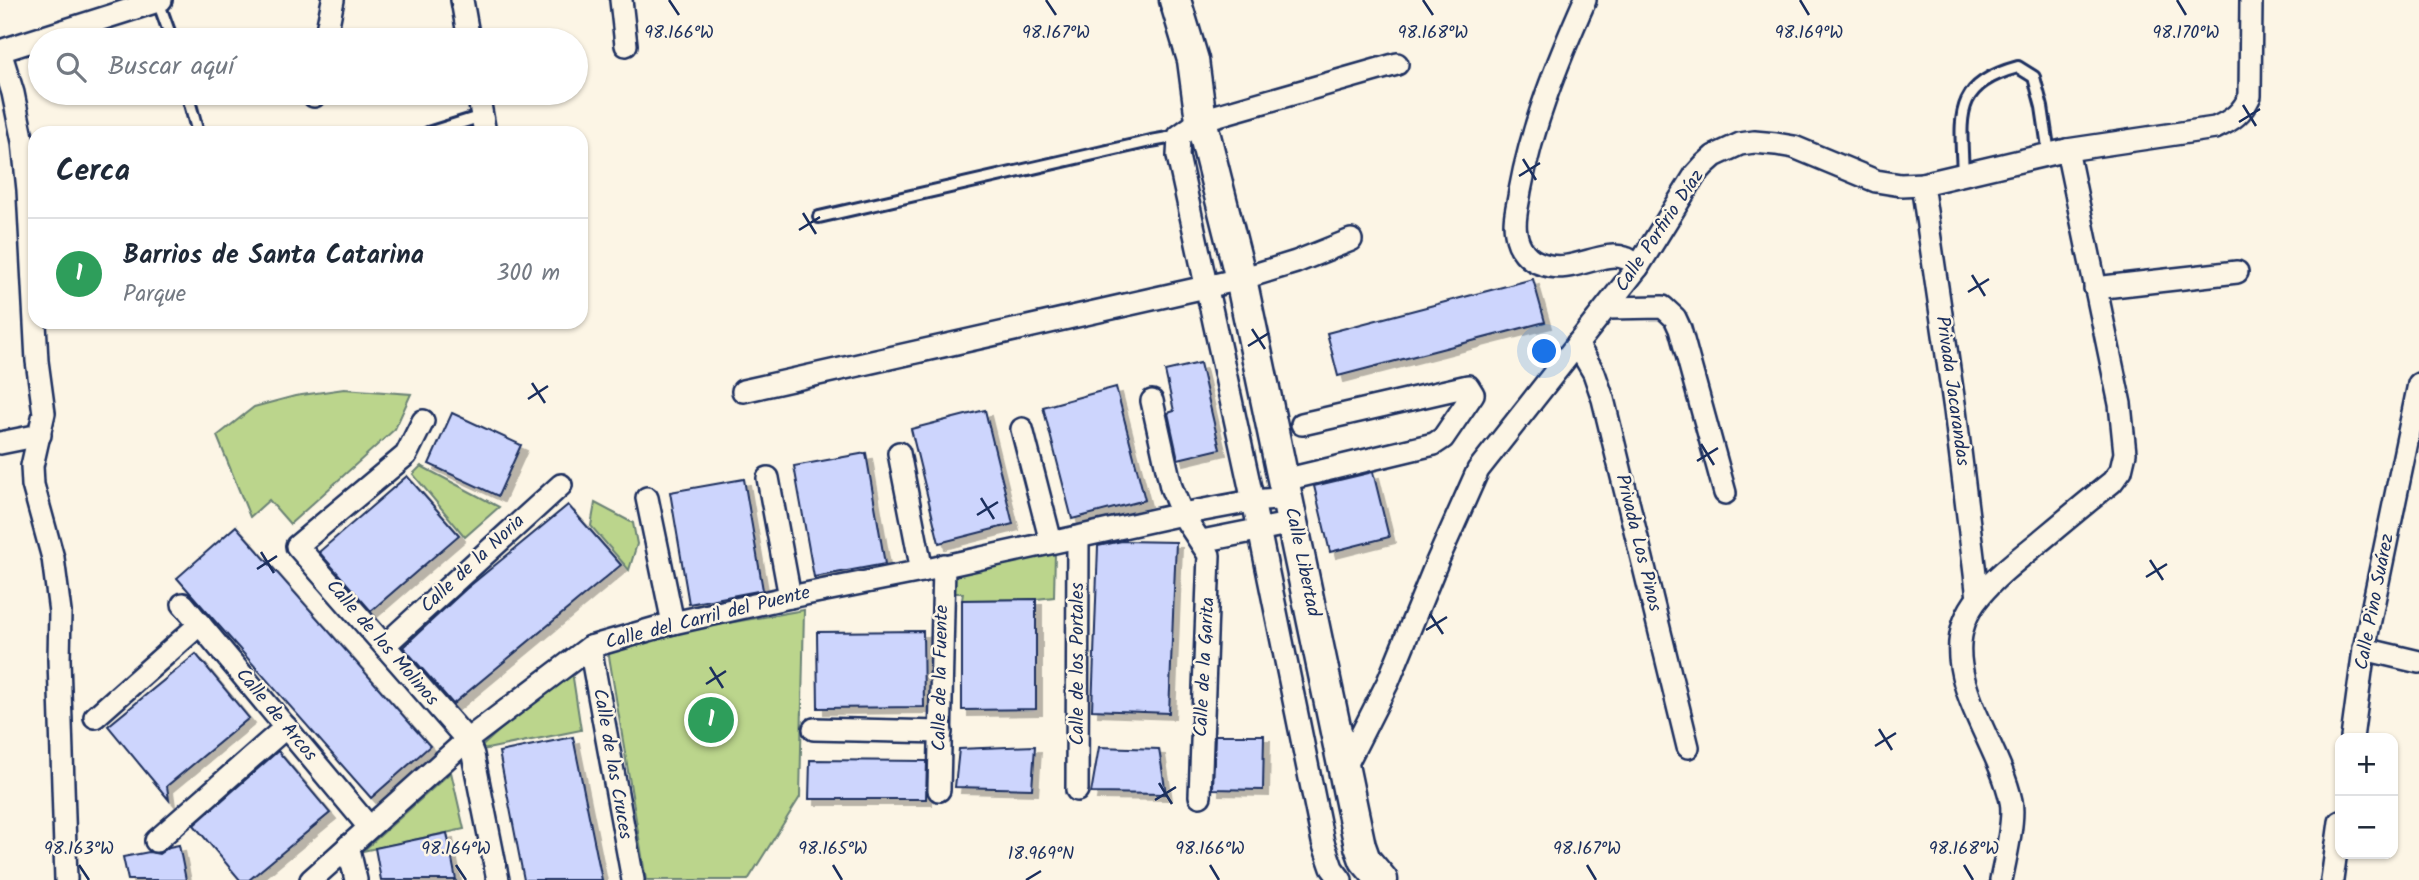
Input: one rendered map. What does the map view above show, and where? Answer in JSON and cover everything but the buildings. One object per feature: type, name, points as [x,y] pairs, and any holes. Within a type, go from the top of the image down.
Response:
[{"type":"main road","name":"Calle Libertad","points":[[1175,0],[1193,60],[1190,128],[1241,279],[1360,846],[1365,860],[1382,880]]},
{"type":"street","points":[[72,28],[160,0]]},
{"type":"street","points":[[327,28],[333,0]]},
{"type":"street","points":[[462,0],[467,28]]},
{"type":"street","points":[[621,0],[626,45]]},
{"type":"street","points":[[1585,0],[1558,61],[1544,105],[1523,177],[1515,220],[1516,233],[1519,246],[1539,264],[1569,267],[1613,256],[1625,258],[1639,267]]},
{"type":"street","name":"Calle Porfirio Díaz","points":[[1344,769],[1388,682],[1478,470],[1639,267],[1695,175],[1714,156],[1740,144],[1754,142],[1794,147],[1876,181],[1901,185],[1922,184],[2058,152],[2215,128],[2231,121],[2244,110],[2250,96],[2251,0]]},
{"type":"street","points":[[28,42],[0,51],[13,93],[28,196]]},
{"type":"street","points":[[1330,876],[1259,529],[1178,156],[1190,128],[1396,64]]},
{"type":"street","points":[[480,105],[483,125]]},
{"type":"street","points":[[2001,879],[2012,805],[2006,782],[1965,682],[1958,655],[1959,636],[1978,598],[2010,566],[2112,482],[2121,470],[2126,453],[2120,404],[2095,288],[2058,152]]},
{"type":"street","name":"Privada Jacarandas","points":[[1922,184],[1953,397],[1978,598]]},
{"type":"street","points":[[743,391],[1241,279],[1351,240]]},
{"type":"street","points":[[2095,288],[2237,272]]},
{"type":"street","points":[[1607,308],[1662,307],[1675,318],[1725,493]]},
{"type":"street","points":[[35,329],[44,413],[32,466],[33,485],[53,558],[60,612],[66,880]]},
{"type":"street","name":"Privada Los Pinos","points":[[1577,344],[1594,373],[1603,399],[1688,747]]},
{"type":"street","name":"Calle Pino Suárez","points":[[2352,733],[2364,649],[2419,384]]},
{"type":"street","points":[[1152,401],[1171,487],[1182,514],[1202,541],[1259,529],[1289,500],[1434,444],[1443,438],[1473,394],[1468,386],[1302,424]]},
{"type":"street","name":"Calle de los Molinos","points":[[423,421],[406,455],[298,546],[467,740]]},
{"type":"street","points":[[1022,429],[1051,542]]},
{"type":"street","points":[[0,443],[40,435]]},
{"type":"street","points":[[899,453],[922,571]]},
{"type":"street","points":[[768,478],[790,597]]},
{"type":"street","name":"Calle de la Noria","points":[[385,645],[561,485]]},
{"type":"street","points":[[647,498],[673,624]]},
{"type":"street","name":"Calle del Carril del Puente","points":[[311,880],[467,740],[590,647],[673,624],[790,597],[1182,514],[1252,501],[1289,500]]},
{"type":"street","name":"Calle de los Portales","points":[[1077,790],[1078,537]]},
{"type":"street","name":"Calle de la Garita","points":[[1200,796],[1210,572],[1209,555],[1202,541]]},
{"type":"street","name":"Calle de la Fuente","points":[[939,790],[944,565]]},
{"type":"street","name":"Calle de Arcos","points":[[183,604],[369,827]]},
{"type":"street","points":[[95,717],[200,624]]},
{"type":"street","name":"Calle de las Cruces","points":[[590,647],[633,880]]},
{"type":"street","points":[[2364,649],[2419,662]]},
{"type":"street","points":[[156,841],[286,727]]},
{"type":"street","points":[[814,729],[941,732]]},
{"type":"street","points":[[467,740],[473,755],[498,880]]},
{"type":"street","points":[[348,846],[356,880]]},
{"type":"street","points":[[2332,880],[2335,858]]},
{"type":"lane","points":[[160,0],[168,28]]},
{"type":"lane","points":[[1963,175],[1961,118],[1968,94],[1994,74],[2018,67],[2034,77],[2058,152]]},
{"type":"lane","points":[[190,105],[196,126]]},
{"type":"lane","points":[[819,217],[1151,141],[1190,128]]},
{"type":"green space","points":[[344,389],[411,394],[395,429],[290,524],[269,500],[250,517],[217,436],[254,407],[295,396]]},
{"type":"green space","points":[[421,466],[499,507],[465,537],[413,474]]},
{"type":"green space","points":[[595,503],[633,523],[637,544],[629,570],[591,526]]},
{"type":"green space","points":[[1055,552],[1054,597],[962,600],[963,593],[950,593],[950,573]]},
{"type":"green space","points":[[804,610],[800,797],[748,880],[646,880],[607,644]]},
{"type":"green space","points":[[571,665],[581,730],[477,751]]},
{"type":"green space","points":[[451,772],[464,829],[363,851]]},
{"type":"place","name":"Barrios de Santa Catarina","points":[[711,720]]}]
